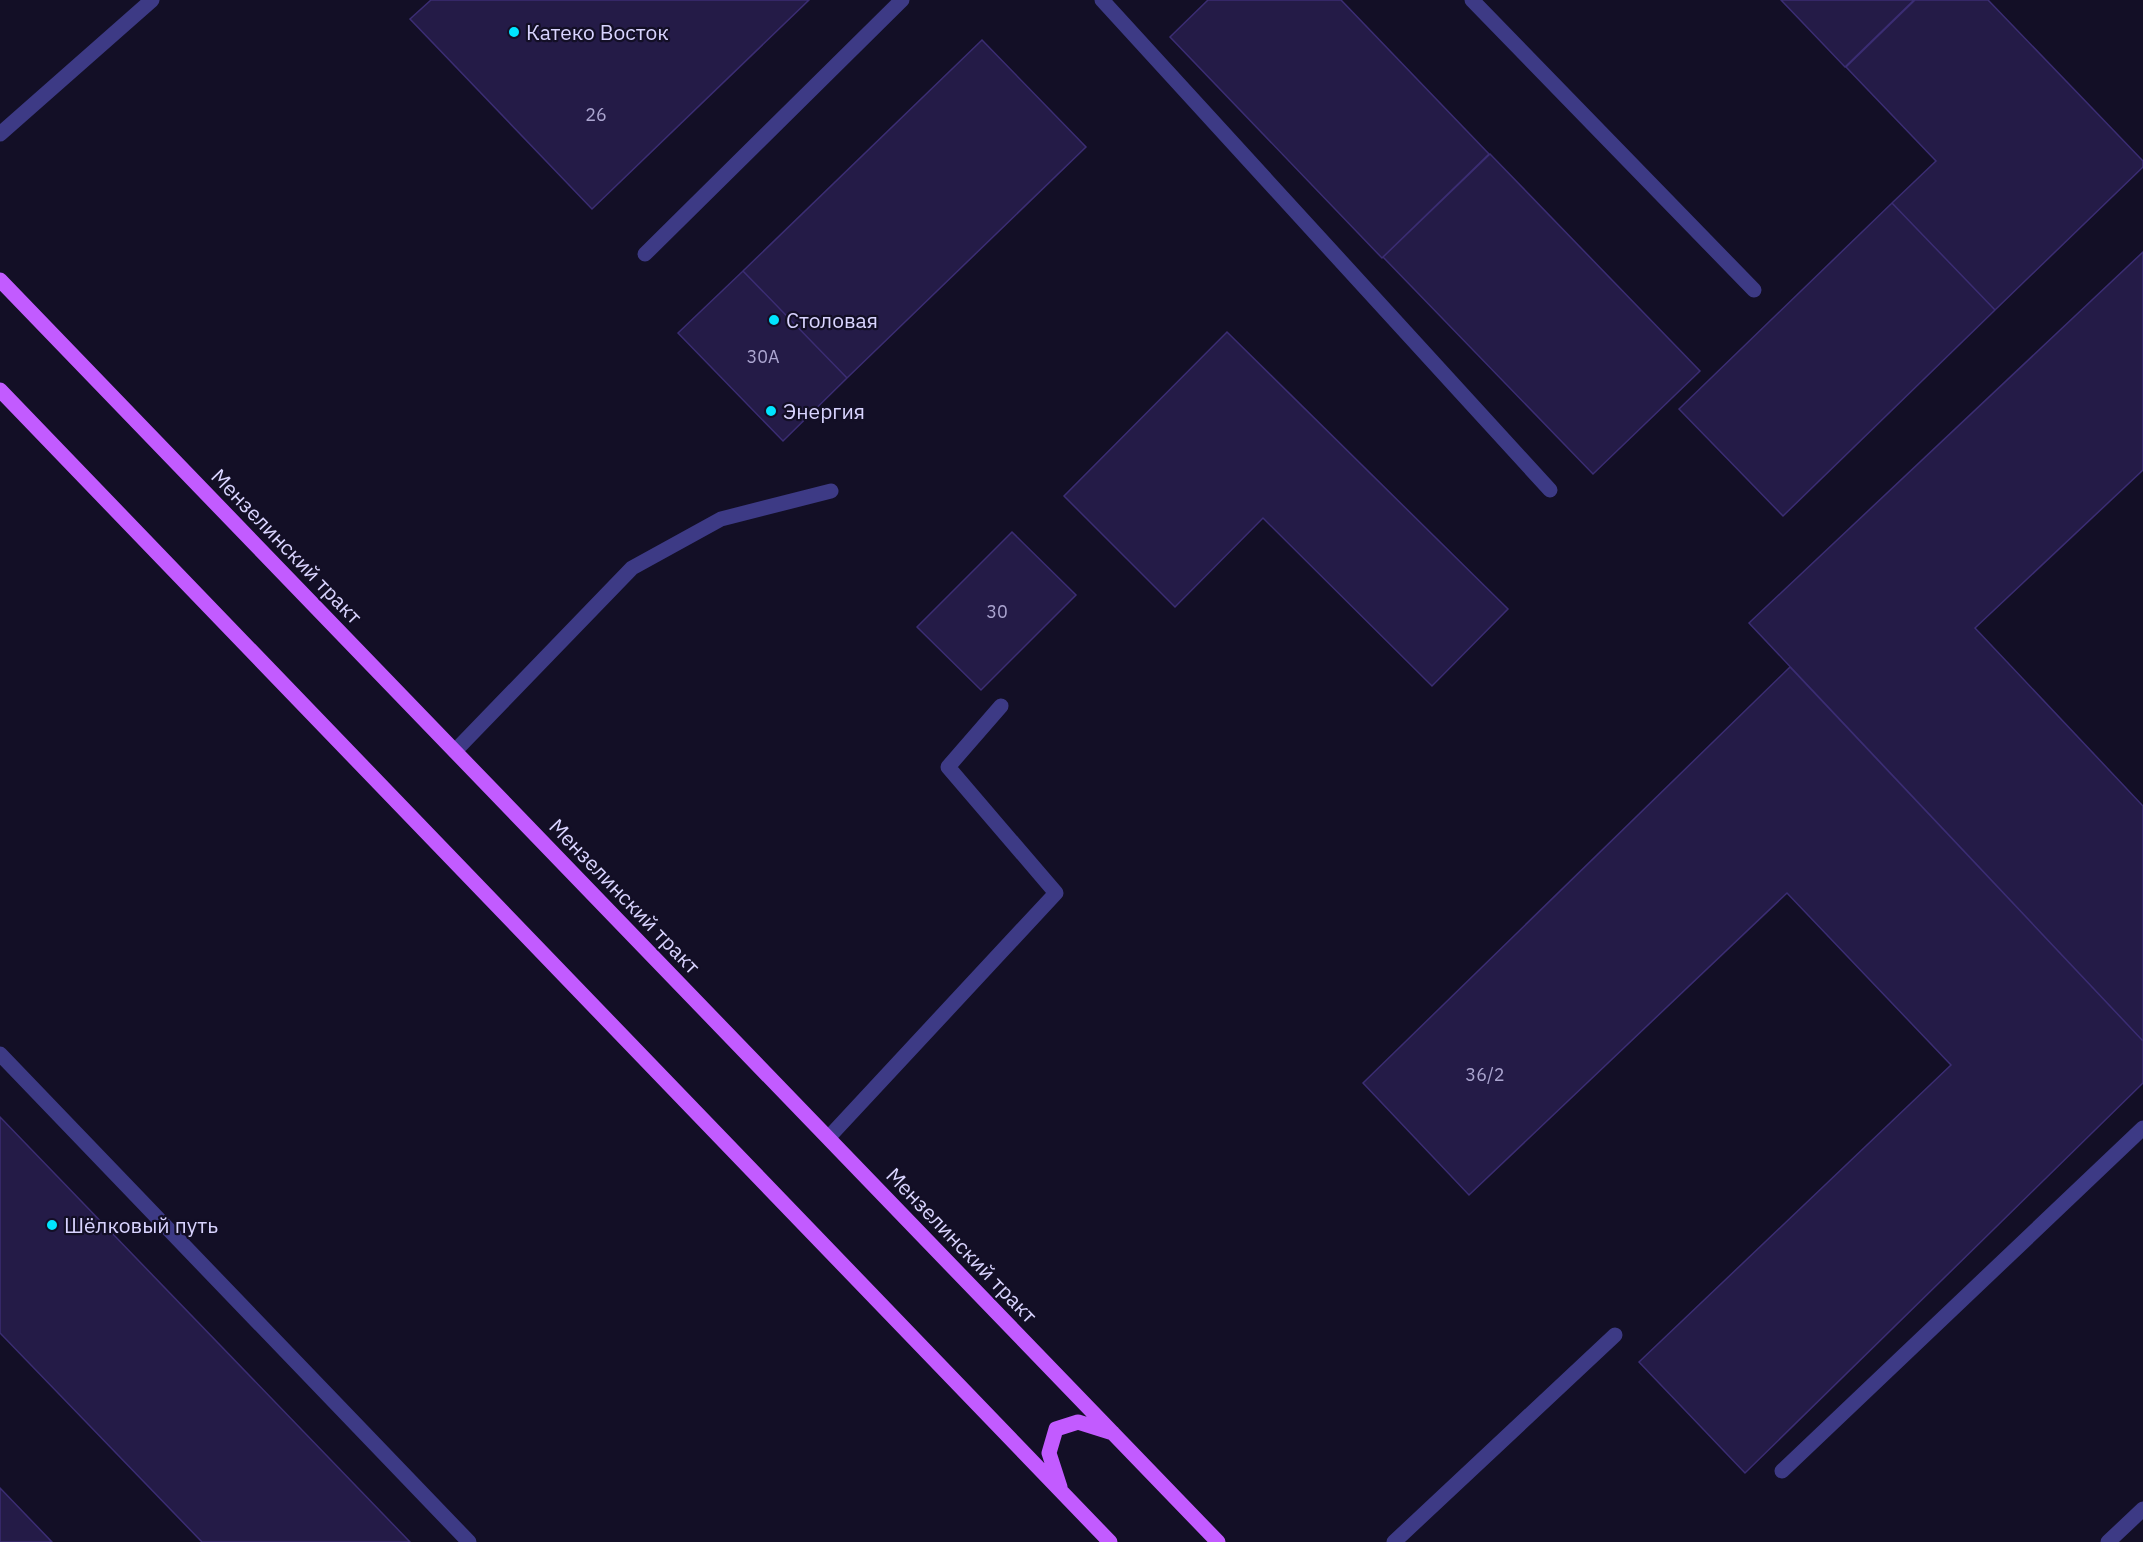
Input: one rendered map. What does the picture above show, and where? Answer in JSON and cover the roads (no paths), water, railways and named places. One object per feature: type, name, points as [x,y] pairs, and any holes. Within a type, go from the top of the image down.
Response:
[{"type":"main road","name":"Мензелинский тракт","points":[[0,280],[1218,1542]]},
{"type":"main road","points":[[0,390],[1110,1542]]},
{"type":"main road","points":[[1062,1492],[1049,1453],[1056,1429],[1078,1422],[1115,1434]]},
{"type":"street","points":[[0,134],[152,0]]},
{"type":"street","points":[[645,254],[902,0]]},
{"type":"street","points":[[1102,0],[1550,490]]},
{"type":"street","points":[[1472,0],[1754,290]]},
{"type":"street","points":[[455,751],[632,568],[721,519],[831,491]]},
{"type":"street","points":[[829,1137],[1056,893],[948,767],[1000,706]]},
{"type":"street","points":[[0,1054],[469,1542]]},
{"type":"street","points":[[1782,1471],[2143,1128]]},
{"type":"street","points":[[1394,1542],[1615,1335]]},
{"type":"street","points":[[2108,1542],[2143,1509]]},
{"type":"place","name":"Катеко Восток","points":[[514,32]]},
{"type":"place","name":"Столовая","points":[[774,320]]},
{"type":"place","name":"Энергия","points":[[771,411]]},
{"type":"place","name":"Шёлковый путь","points":[[52,1225]]}]
